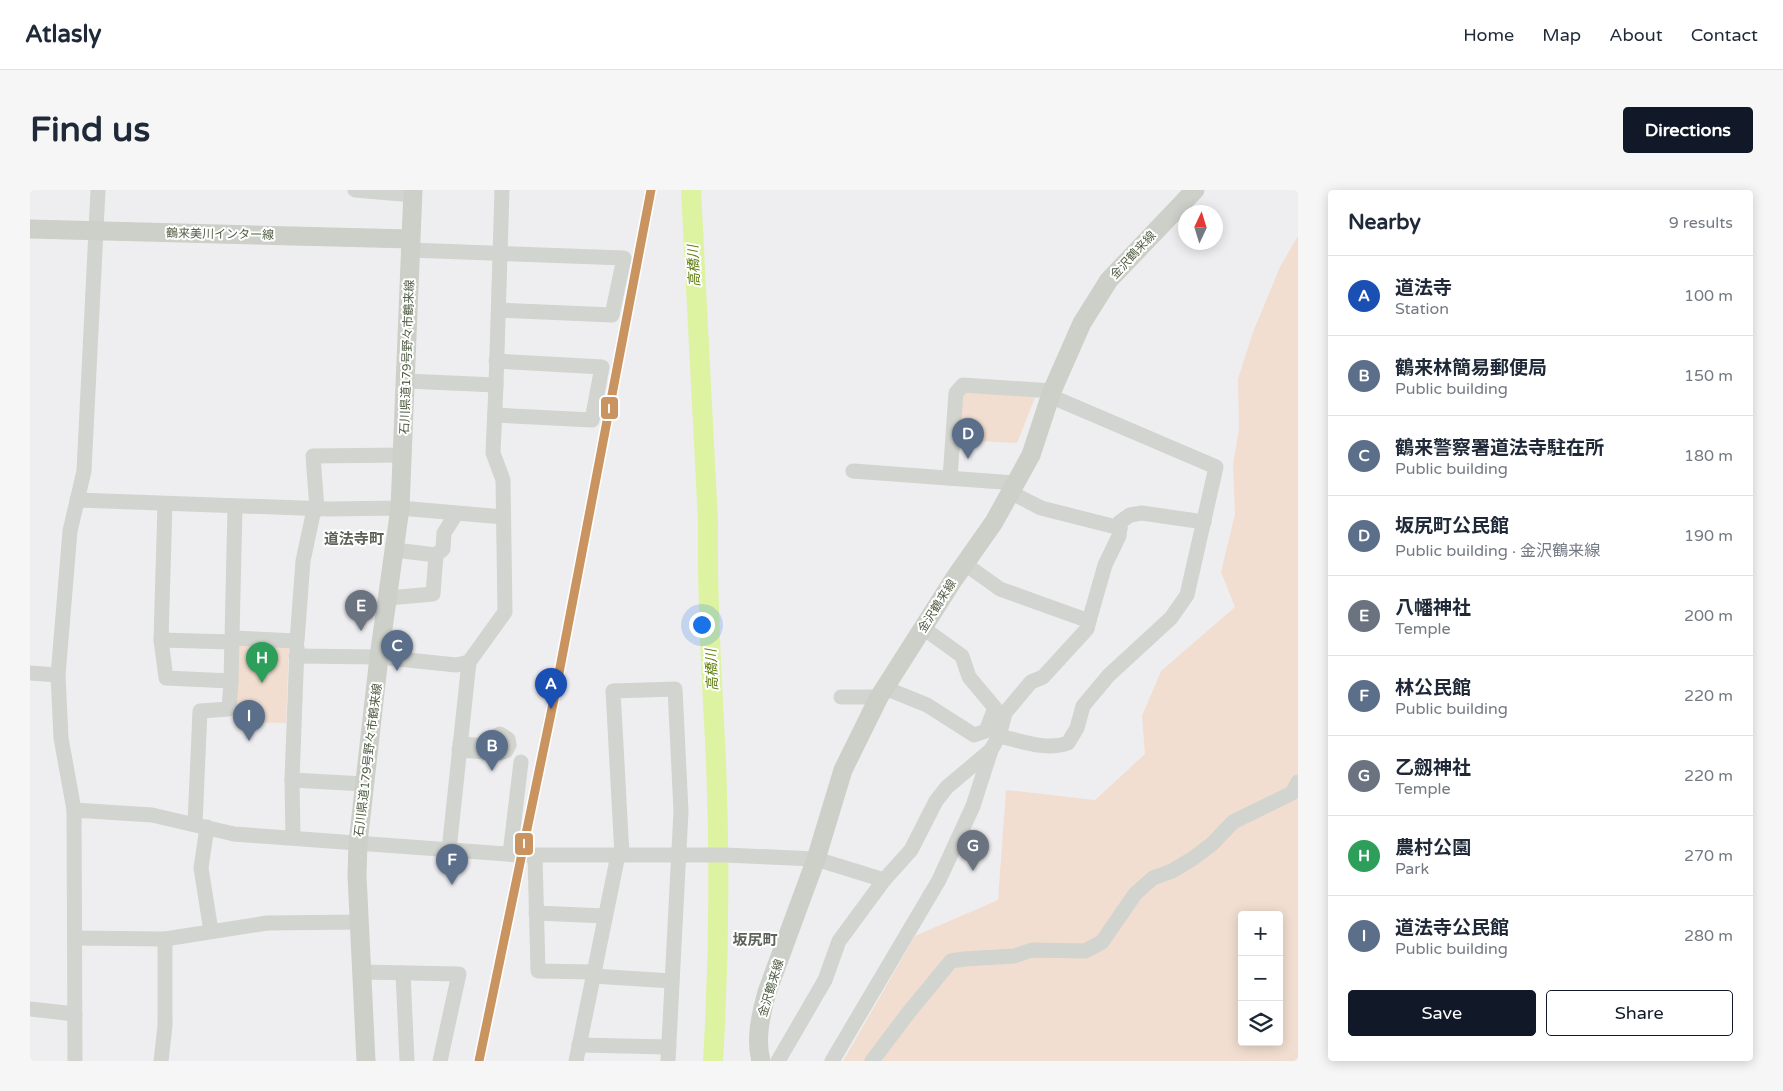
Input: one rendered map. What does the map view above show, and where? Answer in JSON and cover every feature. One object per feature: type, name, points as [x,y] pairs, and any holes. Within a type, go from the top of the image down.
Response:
[{"type":"main road","name":"金沢鶴来線","points":[[761,1061],[758,1037],[761,1012],[816,859],[843,770],[882,692],[994,522],[1031,455],[1051,394],[1082,323],[1110,280],[1195,190]]},
{"type":"main road","name":"石川県道179号野々市鶴来線","points":[[366,1061],[360,922],[356,876],[364,784],[400,508],[413,192]]},
{"type":"main road","name":"鶴来美川インター線","points":[[30,229],[410,245]]},
{"type":"street","points":[[75,1061],[74,810],[60,738],[58,676],[69,539],[84,471],[98,190]]},
{"type":"street","points":[[356,190],[413,192]]},
{"type":"street","points":[[449,850],[469,662],[505,612],[503,480],[492,453],[499,310],[502,190]]},
{"type":"street","points":[[410,245],[501,254],[624,258],[612,315],[499,310]]},
{"type":"street","points":[[495,415],[592,420],[602,367],[496,361]]},
{"type":"street","points":[[406,381],[496,385]]},
{"type":"street","points":[[778,1061],[825,980],[839,941],[884,880],[911,850],[936,801],[947,787],[995,743],[1058,746],[1068,743],[1076,728],[1082,706],[1109,675],[1171,618],[1187,595],[1216,467],[1051,394],[963,385],[956,393],[950,478]]},
{"type":"street","points":[[293,837],[292,780],[296,648],[302,560],[313,514],[317,509],[313,456],[403,455]]},
{"type":"street","points":[[853,471],[950,478],[1013,488],[1041,508],[1120,528]]},
{"type":"street","points":[[77,500],[317,509],[400,508],[504,517]]},
{"type":"street","points":[[166,504],[161,640],[166,678],[231,680]]},
{"type":"street","points":[[211,931],[201,868],[200,711],[229,710],[235,506]]},
{"type":"street","points":[[832,1061],[939,880],[973,806],[1005,713],[1031,682],[1043,677],[1087,628],[1105,565],[1119,536],[1120,522],[1130,515],[1142,513],[1204,522]]},
{"type":"street","points":[[388,598],[433,594],[436,555],[442,549],[444,533],[456,514]]},
{"type":"street","points":[[395,550],[436,555]]},
{"type":"street","points":[[965,564],[1000,589],[1088,621]]},
{"type":"street","points":[[841,697],[882,692],[927,705],[974,735],[986,731],[995,708],[969,677],[962,656],[923,628]]},
{"type":"street","points":[[161,640],[232,640],[456,665],[469,662]]},
{"type":"street","points":[[30,673],[58,676]]},
{"type":"street","points":[[576,1061],[579,1044],[593,974],[605,916],[620,855],[613,691],[676,689],[681,811],[668,1054],[579,1044]]},
{"type":"street","points":[[510,854],[521,762]]},
{"type":"street","points":[[292,780],[364,784]]},
{"type":"street","points":[[872,1061],[909,1012],[952,961],[964,958],[1014,956],[1032,950],[1085,951],[1102,942],[1135,894],[1153,878],[1172,871],[1192,859],[1212,844],[1233,822],[1292,792],[1298,782]]},
{"type":"street","points":[[74,810],[152,815],[234,834],[535,856],[718,855],[816,859],[827,864],[884,880]]},
{"type":"street","points":[[535,856],[538,971],[672,981]]},
{"type":"street","points":[[536,913],[605,916]]},
{"type":"street","points":[[76,938],[165,939],[267,923],[360,922]]},
{"type":"street","points":[[161,1061],[165,1026],[165,939]]},
{"type":"street","points":[[362,972],[459,974],[440,1061]]},
{"type":"street","points":[[403,973],[407,1061]]},
{"type":"street","points":[[30,1009],[74,1014]]},
{"type":"shaded area","points":[[1298,236],[1298,1061],[843,1061],[915,936],[998,900],[1006,790],[1095,800],[1145,754],[1142,716],[1161,671],[1235,607],[1221,572],[1235,514],[1233,465],[1239,428],[1238,379],[1253,332],[1280,267]]},
{"type":"shaded area","points":[[966,390],[1036,395],[1017,443],[958,440],[961,395]]},
{"type":"shaded area","points":[[239,643],[289,645],[286,723],[236,722]]},
{"type":"waterway","name":"高橋川","points":[[691,190],[708,522],[709,612],[717,799],[718,949],[713,1061]]},
{"type":"transit line","name":"I","points":[[479,1061],[555,694],[651,190]]},
{"type":"place","name":"坂尻町公民館","points":[[968,459]]},
{"type":"place","name":"八幡神社","points":[[361,631]]},
{"type":"place","name":"鶴来警察署道法寺駐在所","points":[[397,671]]},
{"type":"place","name":"農村公園","points":[[262,683]]},
{"type":"place","name":"道法寺","points":[[551,709]]},
{"type":"place","name":"道法寺公民館","points":[[249,741]]},
{"type":"place","name":"鶴来林簡易郵便局","points":[[492,771]]},
{"type":"place","name":"乙劔神社","points":[[973,871]]},
{"type":"place","name":"林公民館","points":[[452,885]]},
{"type":"district","name":"道法寺町","points":[[354,539]]},
{"type":"district","name":"坂尻町","points":[[755,940]]}]
